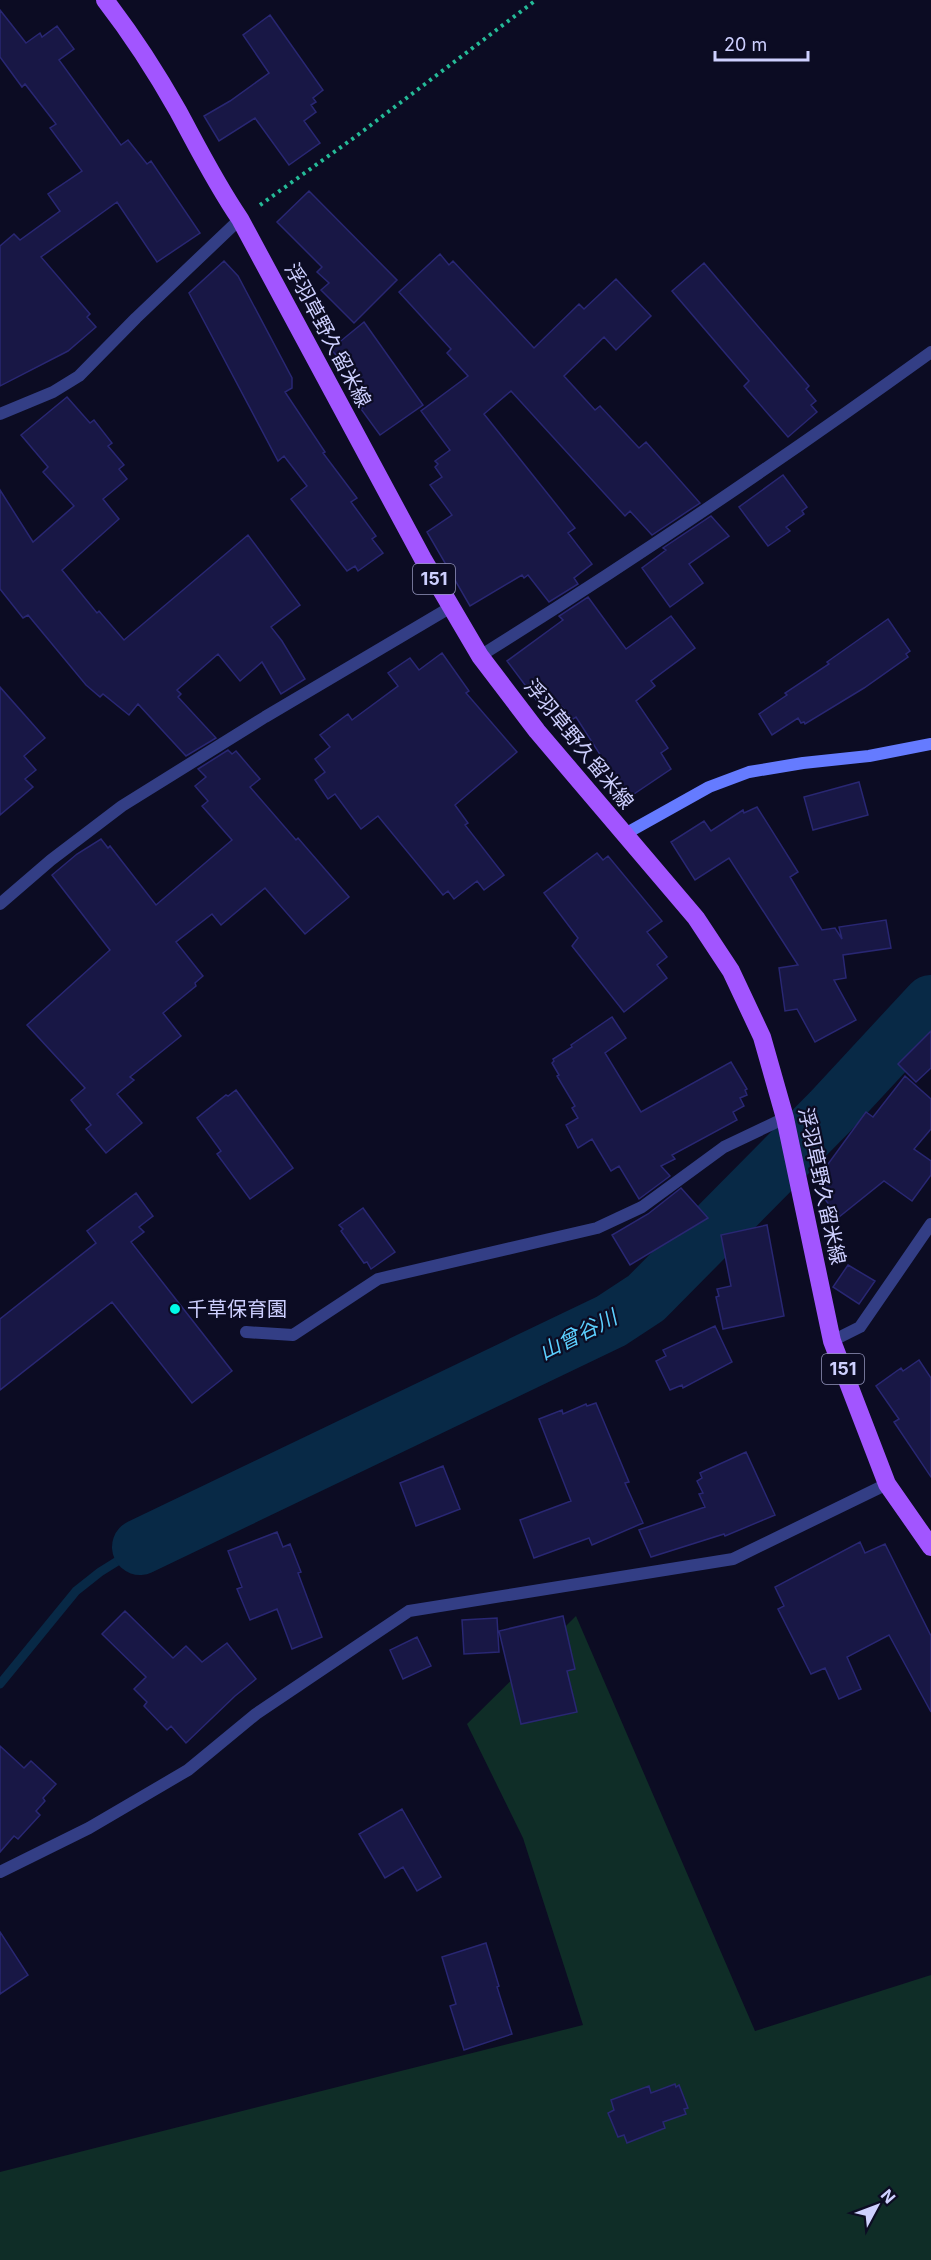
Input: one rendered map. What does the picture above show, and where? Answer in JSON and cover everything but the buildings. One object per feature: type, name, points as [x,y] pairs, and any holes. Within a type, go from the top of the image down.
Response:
[{"type":"main road","name":"浮羽草野久留米線","points":[[105,0],[154,70],[217,186],[240,219],[451,608],[480,656],[537,731],[696,918],[731,971],[762,1037],[787,1126],[832,1341],[887,1484],[931,1547]]},
{"type":"street","points":[[0,414],[53,392],[79,376],[240,219]]},
{"type":"street","points":[[480,656],[583,592],[830,425],[931,352]]},
{"type":"street","points":[[0,904],[51,860],[122,806],[265,717],[451,608]]},
{"type":"street","points":[[625,834],[709,787],[749,772],[869,756],[931,744]]},
{"type":"street","points":[[246,1332],[293,1335],[378,1279],[597,1228],[642,1207],[724,1147],[787,1126]]},
{"type":"street","points":[[832,1341],[860,1328],[931,1224]]},
{"type":"street","points":[[0,1872],[89,1828],[188,1770],[256,1714],[409,1611],[733,1559],[887,1484]]},
{"type":"path","points":[[240,219],[355,137],[536,0]]},
{"type":"green space","points":[[576,1616],[755,2031],[931,1975],[931,2260],[0,2260],[0,2172],[583,2025],[523,1838],[467,1724]]},
{"type":"waterway","name":"山曾谷川","points":[[140,1547],[611,1321],[646,1298],[830,1112],[931,1003]]},
{"type":"waterway","points":[[0,1684],[76,1591],[100,1572],[140,1547]]},
{"type":"place","name":"千草保育園","points":[[175,1309]]}]
